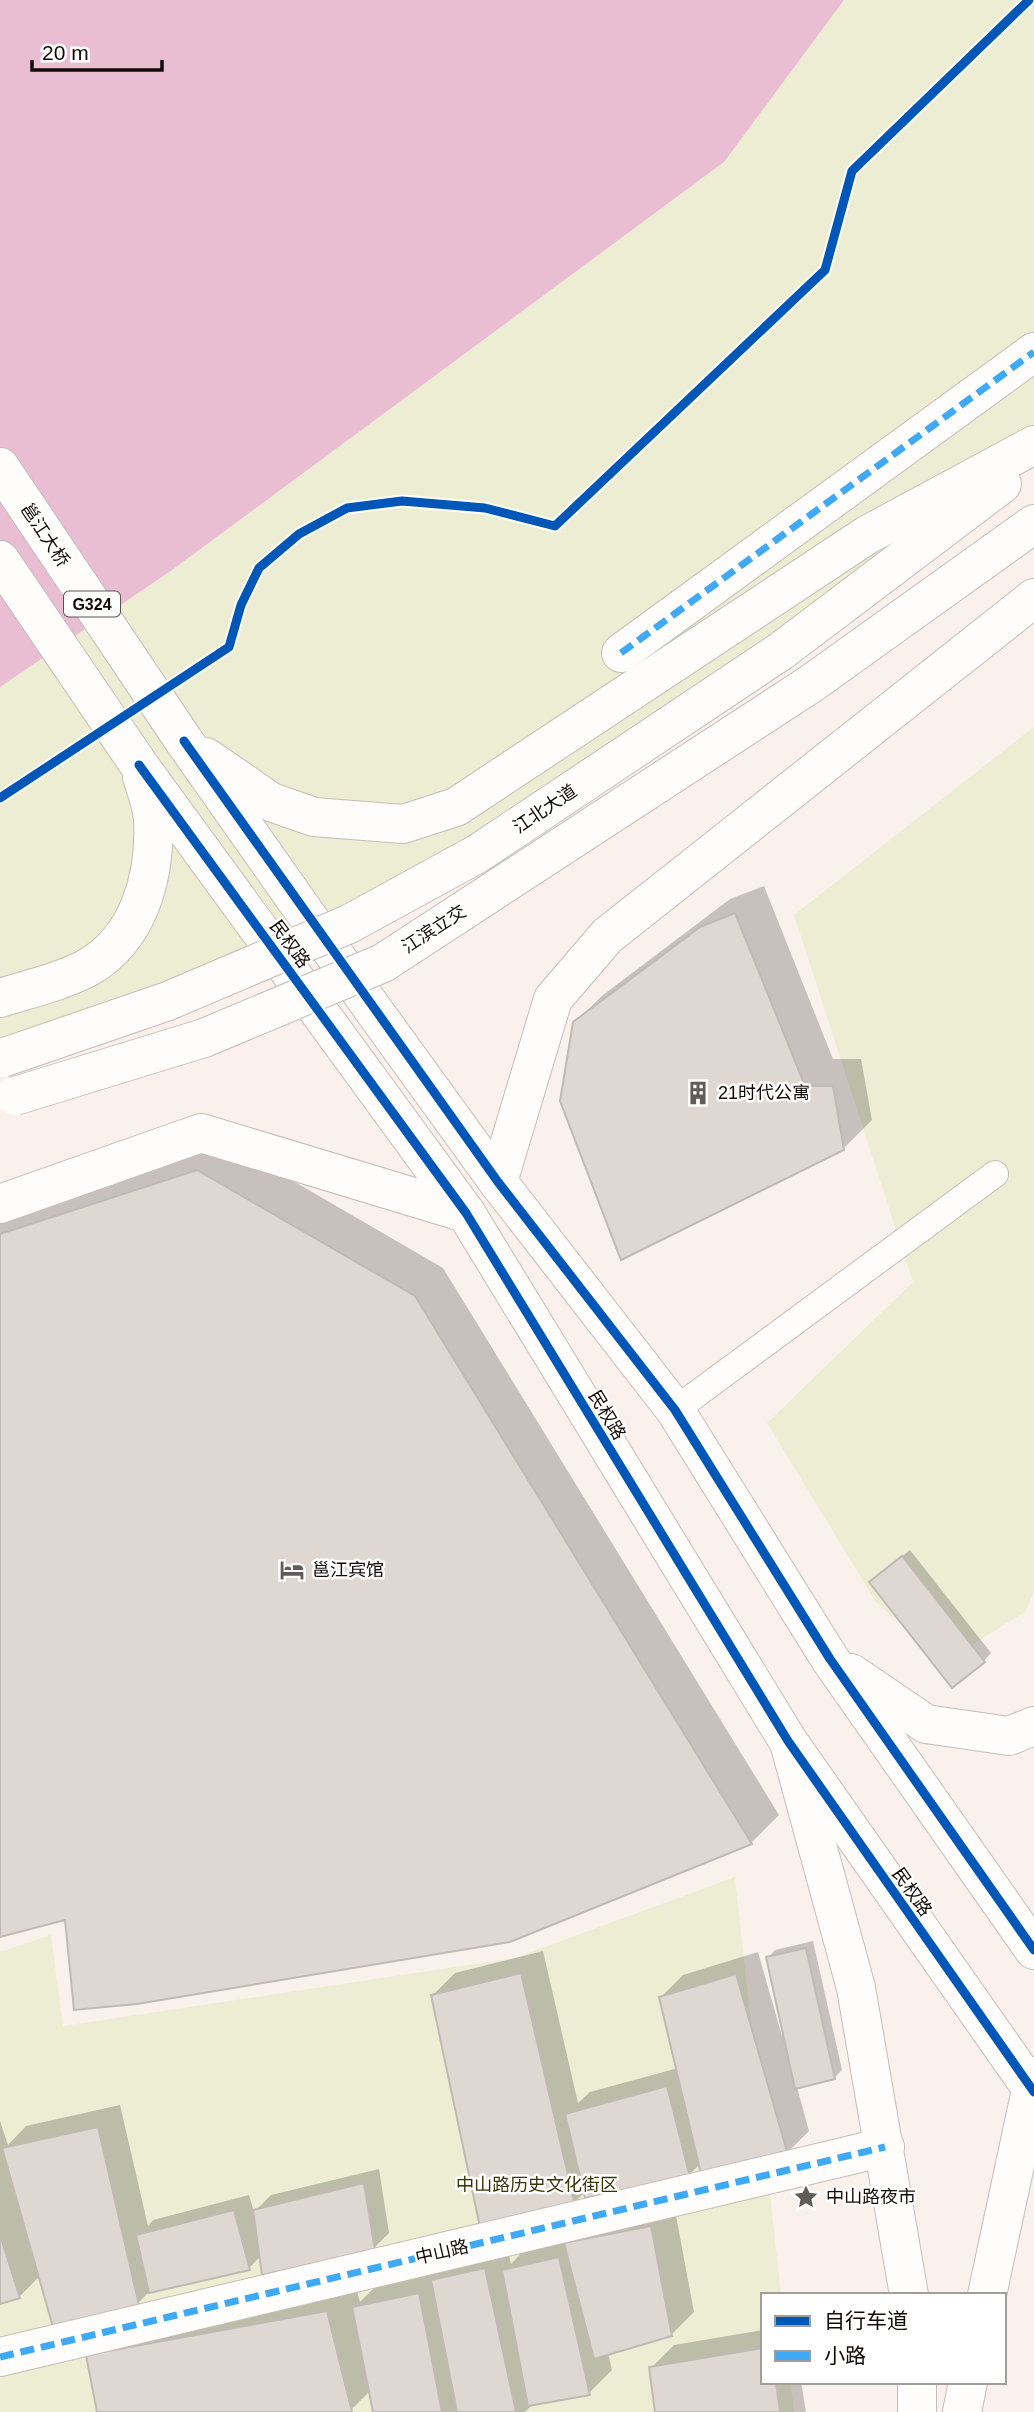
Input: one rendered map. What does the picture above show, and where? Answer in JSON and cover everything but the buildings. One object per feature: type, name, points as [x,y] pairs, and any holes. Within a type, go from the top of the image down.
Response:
[{"type":"main road","points":[[621,653],[1034,352]]},
{"type":"main road","points":[[184,741],[271,802],[314,817],[403,824],[456,807],[867,535],[1034,446]]},
{"type":"main road","name":"江北大道","points":[[0,1058],[168,1002],[349,924],[477,854],[781,651],[1034,460]]},
{"type":"main road","name":"邕江大桥","points":[[0,467],[184,741]]},
{"type":"main road","name":"江滨立交","points":[[8,1099],[204,1038],[383,962],[812,682],[1034,524]]},
{"type":"main road","name":"G324","points":[[0,560],[139,765]]},
{"type":"main road","points":[[498,1182],[553,999],[607,936],[1034,598]]},
{"type":"main road","name":"民权路","points":[[184,741],[498,1182],[675,1410],[830,1659],[1034,1950]]},
{"type":"main road","points":[[0,998],[88,967],[119,944],[138,915],[150,867],[153,817],[139,765]]},
{"type":"main road","name":"民权路","points":[[139,765],[466,1213],[788,1741],[1033,2086]]},
{"type":"main road","points":[[0,1204],[201,1133],[466,1213]]},
{"type":"main road","points":[[830,1659],[926,1724],[1009,1736],[1034,1726]]},
{"type":"main road","points":[[788,1741],[856,1988],[909,2293]]},
{"type":"main road","points":[[987,2293],[1033,2086]]},
{"type":"main road","name":"中山路","points":[[0,2357],[885,2147]]},
{"type":"main road","points":[[917,2384],[917,2412]]},
{"type":"main road","points":[[962,2412],[968,2384]]},
{"type":"lane","points":[[675,1410],[995,1174]]},
{"type":"green space","points":[[844,0],[1034,0],[1034,460],[477,854],[0,1058],[0,687],[172,570],[724,162]]},
{"type":"green space","points":[[1034,727],[1034,1592],[1025,1612],[943,1663],[876,1602],[767,1423],[913,1282],[794,915]]},
{"type":"green space","name":"中山路历史文化街区","points":[[735,1877],[781,2293],[761,2293],[761,2384],[791,2384],[794,2412],[0,2412],[0,1952],[51,1935],[63,2026],[515,1958]]},
{"type":"shaded area","points":[[0,0],[844,0],[724,162],[172,570],[0,687]]},
{"type":"marked path","points":[[621,653],[1034,352]]},
{"type":"marked path","points":[[0,2357],[885,2147]]},
{"type":"cycle path","points":[[0,798],[229,647],[241,605],[259,568],[299,534],[347,508],[402,501],[485,508],[555,526],[825,270],[852,171],[1029,0]]},
{"type":"cycle path","points":[[184,741],[498,1182],[675,1410],[830,1659],[1034,1950]]},
{"type":"cycle path","points":[[139,765],[466,1213],[788,1741],[1034,2092]]},
{"type":"place","name":"21时代公寓","points":[[698,1093]]},
{"type":"place","name":"邕江宾馆","points":[[292,1570]]},
{"type":"place","name":"中山路夜市","points":[[806,2197]]}]
